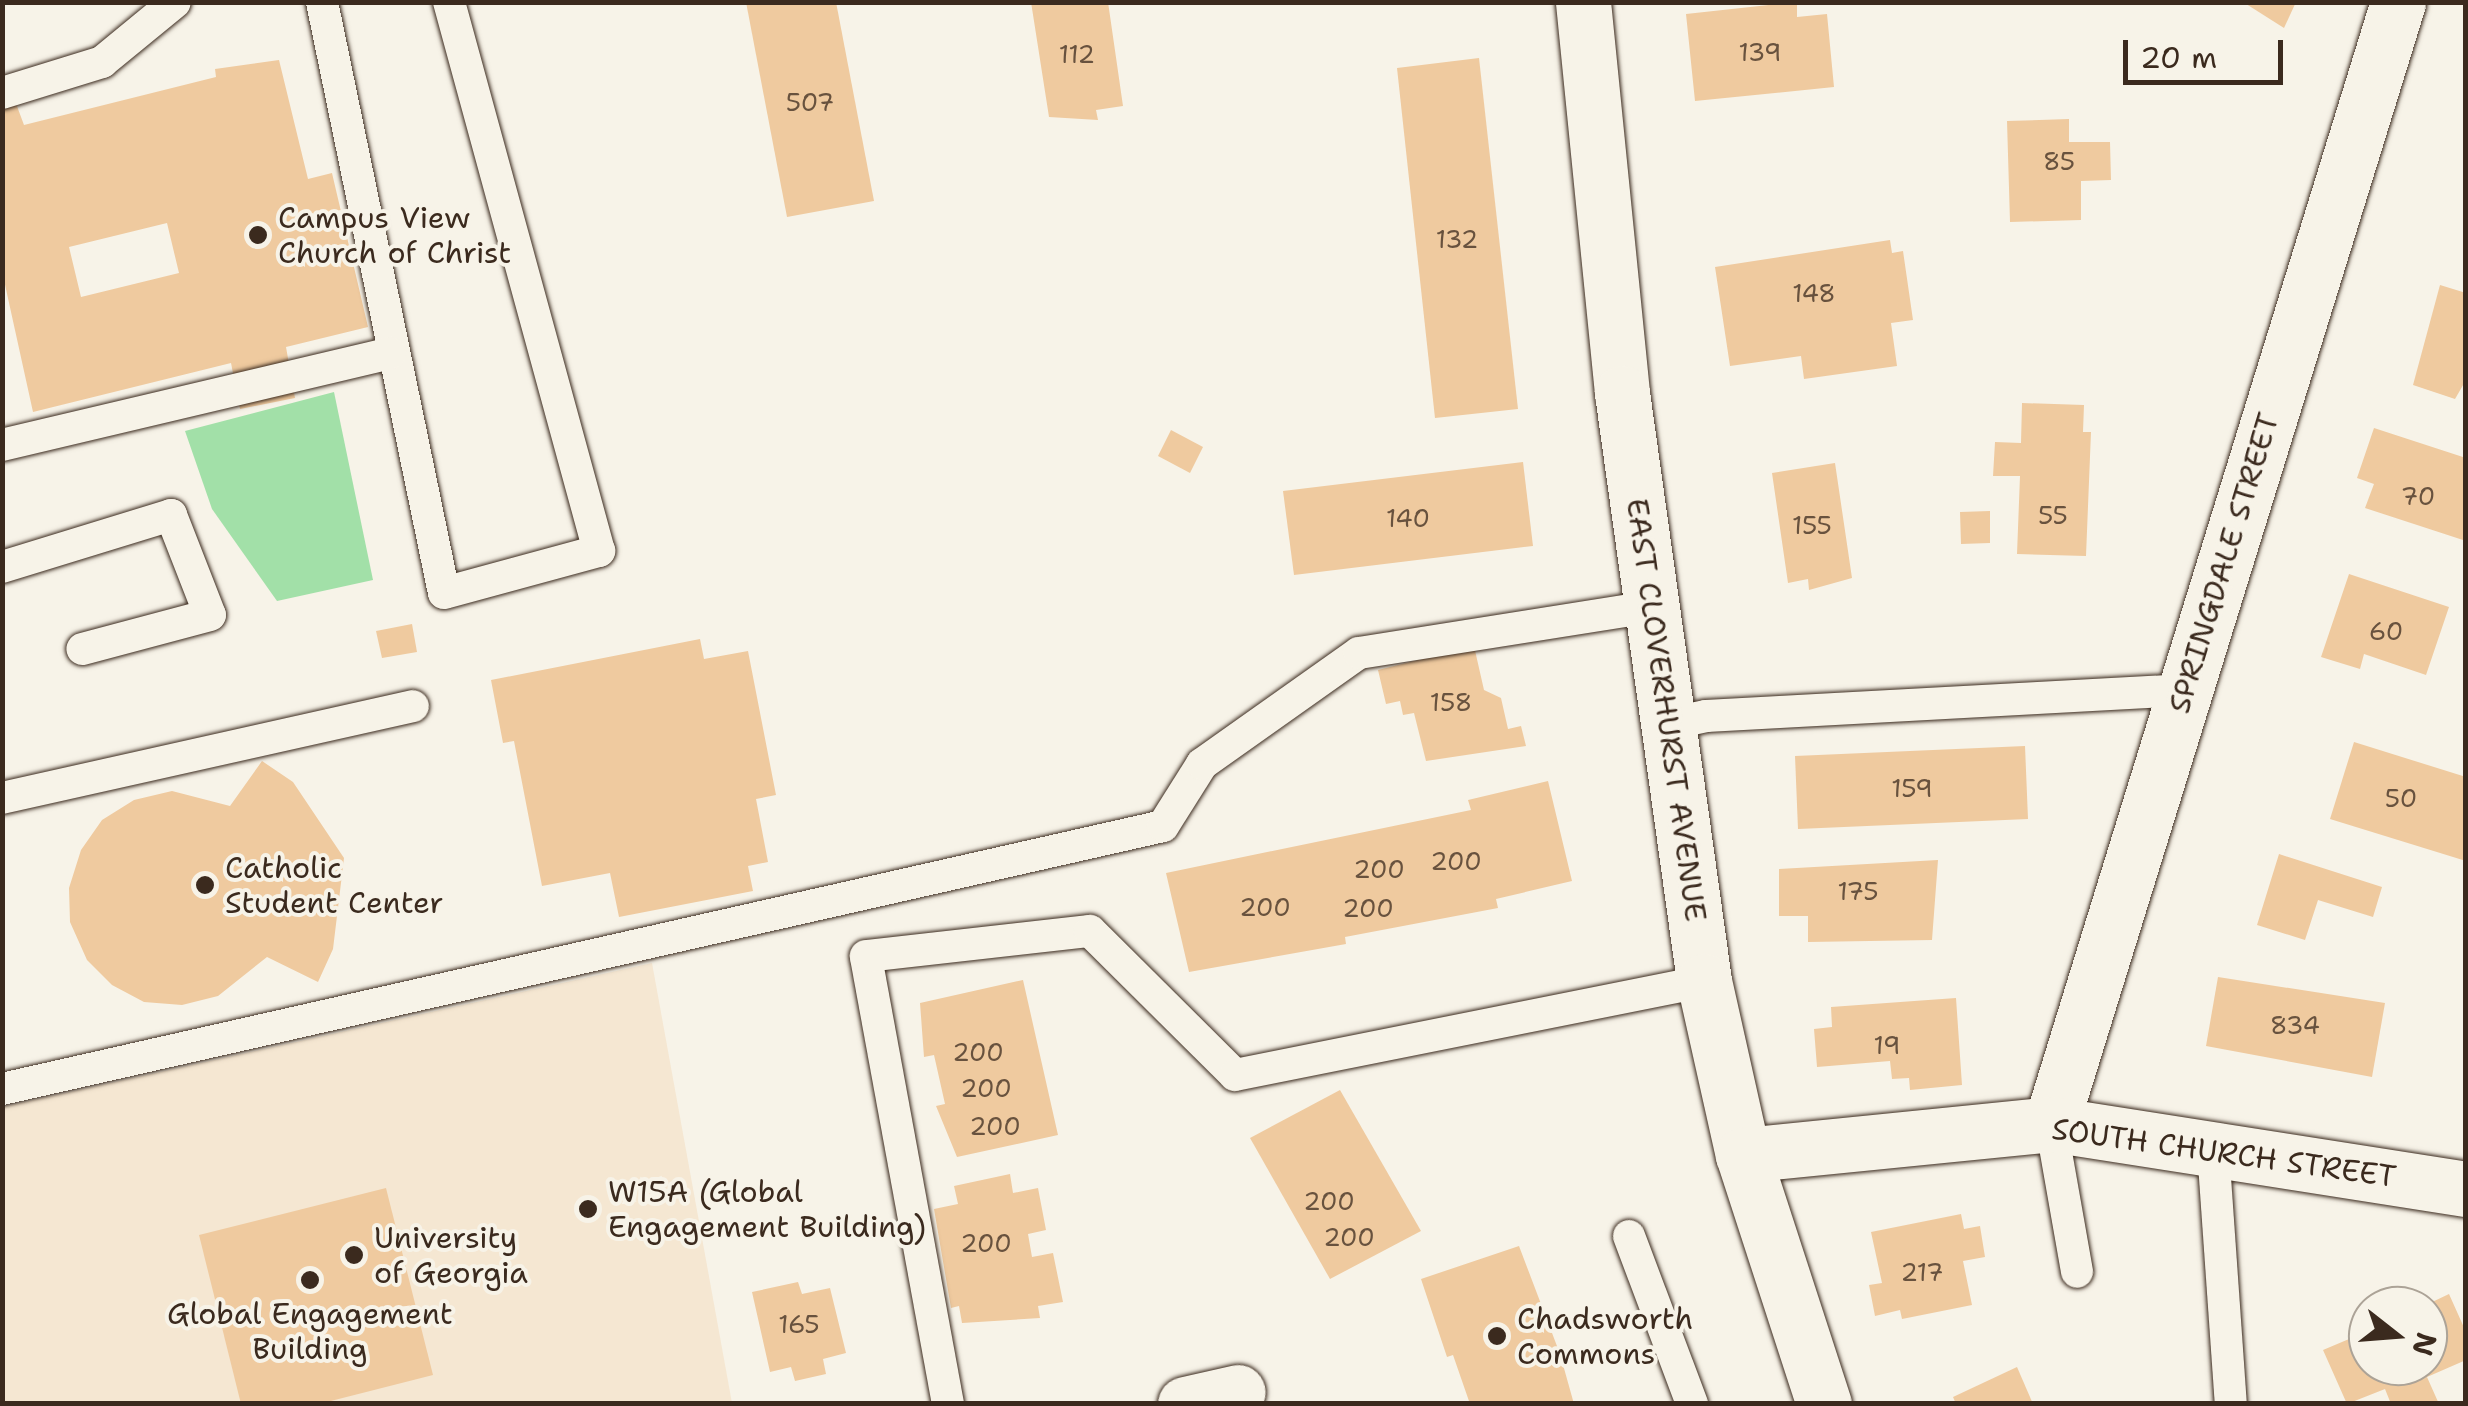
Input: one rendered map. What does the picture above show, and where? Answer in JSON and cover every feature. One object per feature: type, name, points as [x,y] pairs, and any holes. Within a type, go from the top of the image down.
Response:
[{"type":"street","name":"EAST CLOVERHURST AVENUE","points":[[1583,2],[1664,725],[1704,981],[1743,1155],[1824,1404]]},
{"type":"street","name":"SPRINGDALE STREET","points":[[2052,1124],[2398,2]]},
{"type":"street","name":"SOUTH CHURCH STREET","points":[[1743,1155],[2052,1124],[2466,1189]]},
{"type":"lane","points":[[2,93],[102,62],[175,2]]},
{"type":"lane","points":[[322,2],[390,353],[444,593],[599,550],[449,2]]},
{"type":"lane","points":[[2,445],[390,353]]},
{"type":"lane","points":[[2,567],[171,515],[210,615],[82,649]]},
{"type":"lane","points":[[2,1089],[1163,826],[1202,764],[1358,653],[1650,607]]},
{"type":"lane","points":[[1664,725],[1706,716],[2184,690]]},
{"type":"lane","points":[[2,798],[413,706]]},
{"type":"lane","points":[[948,1404],[866,956],[1090,932],[1235,1075],[1704,981]]},
{"type":"lane","points":[[2052,1124],[2076,1272]]},
{"type":"lane","points":[[2213,1149],[2231,1404]]},
{"type":"lane","points":[[1629,1236],[1692,1404]]},
{"type":"shaded area","name":"University of Georgia","points":[[652,963],[732,1403],[3,1403],[2,1107]]},
{"type":"green space","points":[[334,392],[373,580],[277,601],[212,509],[185,431]]},
{"type":"building","points":[[746,2],[836,2],[874,201],[787,217]]},
{"type":"building","points":[[1031,2],[1108,2],[1123,106],[1096,110],[1098,120],[1049,117]]},
{"type":"building","points":[[1797,2],[1797,17],[1827,14],[1834,87],[1695,101],[1686,14]]},
{"type":"building","points":[[2243,2],[2296,2],[2284,28]]},
{"type":"building","points":[[1479,58],[1518,409],[1435,418],[1397,68]]},
{"type":"building","name":"Campus View Church of Christ","points":[[279,60],[308,179],[332,173],[368,327],[286,347],[295,398],[240,409],[231,363],[33,412],[2,271],[2,66],[24,125],[216,77],[215,69]],"holes":[[[167,223],[179,273],[81,297],[69,247]]]},
{"type":"building","points":[[2069,119],[2069,142],[2110,142],[2111,180],[2081,181],[2081,220],[2010,222],[2007,121]]},
{"type":"building","points":[[1890,240],[1892,253],[1903,251],[1913,320],[1891,323],[1897,366],[1804,379],[1801,356],[1730,366],[1715,267]]},
{"type":"building","points":[[2440,285],[2466,293],[2466,380],[2455,399],[2413,385]]},
{"type":"building","points":[[2022,403],[2084,405],[2083,432],[2091,432],[2086,556],[2017,554],[2020,476],[1993,476],[1995,442],[2021,443]]},
{"type":"building","points":[[2374,428],[2466,458],[2466,555],[2463,540],[2365,508],[2374,484],[2357,478]]},
{"type":"building","points":[[1171,430],[1203,447],[1190,473],[1158,456]]},
{"type":"building","points":[[1523,462],[1533,546],[1294,575],[1283,491]]},
{"type":"building","points":[[1835,463],[1852,578],[1809,590],[1808,579],[1788,583],[1772,473]]},
{"type":"building","points":[[1990,511],[1990,543],[1961,544],[1960,512]]},
{"type":"building","points":[[2349,574],[2449,607],[2426,675],[2364,654],[2360,669],[2321,657]]},
{"type":"building","points":[[412,624],[417,652],[382,658],[376,631]]},
{"type":"building","points":[[700,639],[704,659],[748,651],[776,795],[756,799],[768,862],[748,866],[753,891],[619,917],[610,873],[542,886],[514,741],[503,743],[491,680]]},
{"type":"building","points":[[1474,646],[1484,690],[1501,698],[1508,729],[1521,726],[1526,746],[1426,761],[1414,713],[1403,715],[1400,701],[1386,704],[1378,670]]},
{"type":"building","points":[[2354,742],[2466,777],[2466,861],[2330,819]]},
{"type":"building","points":[[2025,746],[2028,819],[1798,829],[1795,756]]},
{"type":"building","name":"Catholic Student Center","points":[[262,761],[293,782],[344,858],[333,949],[318,982],[267,957],[218,996],[182,1005],[144,1002],[112,985],[87,960],[70,922],[69,888],[81,850],[102,820],[134,800],[172,791],[230,806]]},
{"type":"building","points":[[1548,781],[1572,881],[1496,899],[1498,908],[1345,937],[1346,944],[1189,972],[1166,873],[1471,810],[1468,800]]},
{"type":"building","points":[[2279,854],[2382,887],[2373,917],[2318,900],[2305,940],[2257,925]]},
{"type":"building","points":[[1938,860],[1932,940],[1808,942],[1808,916],[1779,916],[1779,869]]},
{"type":"building","points":[[2218,977],[2385,1003],[2372,1077],[2206,1046]]},
{"type":"building","points":[[1023,980],[1058,1135],[957,1157],[936,1106],[945,1104],[934,1055],[924,1057],[920,1003]]},
{"type":"building","points":[[1956,998],[1962,1085],[1910,1090],[1909,1078],[1892,1079],[1890,1061],[1817,1067],[1814,1029],[1832,1027],[1831,1007]]},
{"type":"building","points":[[1340,1090],[1421,1231],[1330,1279],[1250,1138]]},
{"type":"building","points":[[1010,1174],[1013,1193],[1038,1188],[1046,1230],[1028,1234],[1032,1257],[1053,1253],[1063,1302],[1038,1306],[1040,1318],[962,1323],[959,1306],[951,1308],[934,1209],[958,1204],[954,1186]]},
{"type":"building","name":"Global Engagement Building","points":[[386,1188],[433,1375],[319,1404],[241,1404],[199,1235]]},
{"type":"building","points":[[1961,1214],[1964,1229],[1980,1226],[1985,1257],[1963,1261],[1972,1305],[1902,1319],[1900,1310],[1875,1316],[1869,1285],[1882,1283],[1871,1232]]},
{"type":"building","name":"Chadsworth Commons","points":[[1519,1246],[1560,1354],[1574,1404],[1470,1404],[1453,1355],[1447,1357],[1421,1279]]},
{"type":"building","points":[[798,1282],[802,1294],[830,1288],[846,1353],[823,1359],[826,1374],[795,1381],[791,1367],[770,1372],[752,1292]]},
{"type":"building","points":[[2448,1294],[2466,1332],[2466,1360],[2448,1368]]},
{"type":"building","points":[[2348,1339],[2348,1386],[2431,1386],[2439,1404],[2391,1404],[2385,1389],[2347,1404],[2323,1350]]},
{"type":"building","points":[[2017,1367],[2033,1404],[1956,1404],[1953,1397]]},
{"type":"place","name":"Campus View Church of Christ","points":[[258,235]]},
{"type":"place","name":"Catholic Student Center","points":[[205,885]]},
{"type":"place","name":"W15A (Global Engagement Building)","points":[[588,1209]]},
{"type":"place","name":"University of Georgia","points":[[354,1255]]},
{"type":"place","name":"Global Engagement Building","points":[[310,1280]]},
{"type":"place","name":"Chadsworth Commons","points":[[1497,1336]]}]
